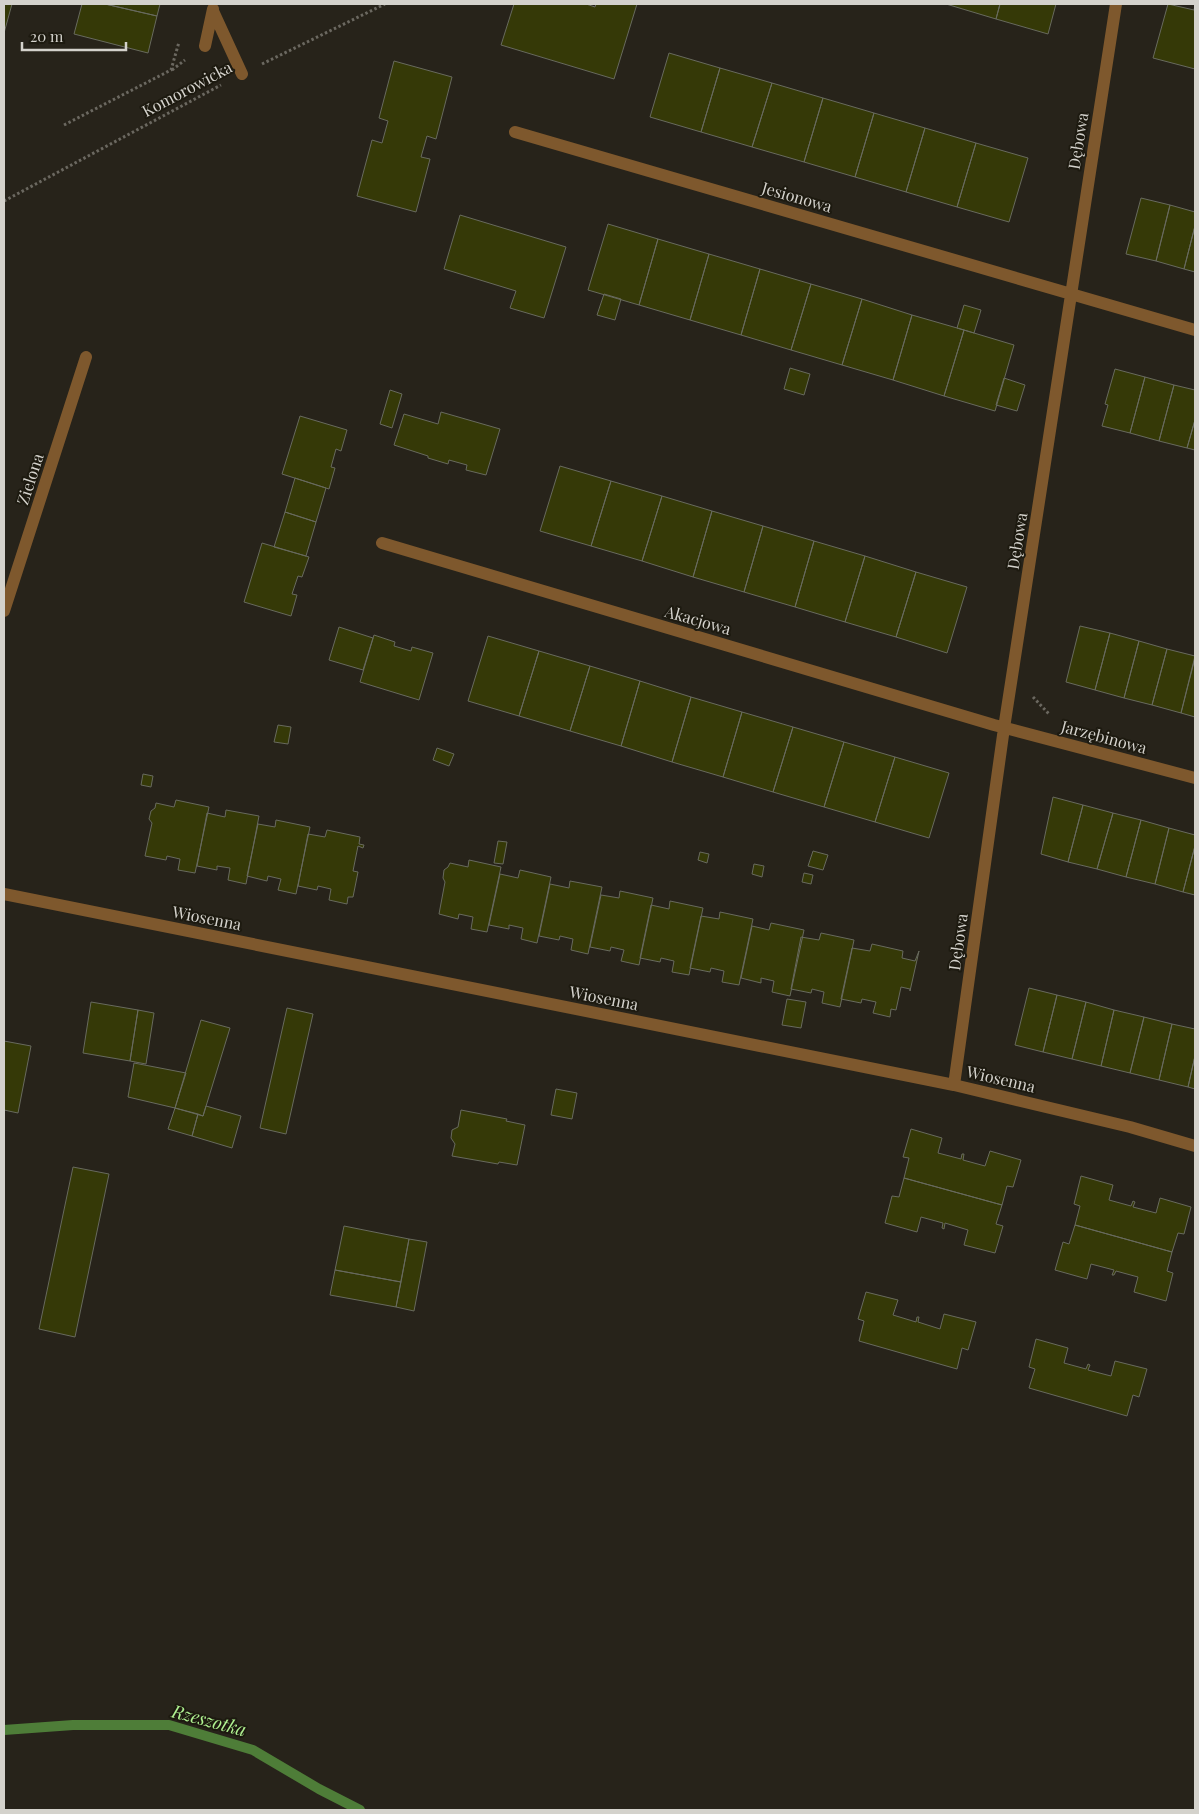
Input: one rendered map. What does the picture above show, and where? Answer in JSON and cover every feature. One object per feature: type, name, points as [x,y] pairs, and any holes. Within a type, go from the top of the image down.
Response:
[{"type":"street","name":"Dębowa","points":[[954,1085],[1004,728],[1116,4]]},
{"type":"street","points":[[213,7],[242,74]]},
{"type":"street","points":[[205,46],[213,7]]},
{"type":"street","name":"Jesionowa","points":[[515,132],[1195,330]]},
{"type":"street","name":"Zielona","points":[[4,611],[86,357]]},
{"type":"street","name":"Akacjowa","points":[[382,543],[1004,728]]},
{"type":"street","name":"Jarzębinowa","points":[[1004,728],[1195,778]]},
{"type":"street","name":"Wiosenna","points":[[4,894],[954,1085],[1130,1127],[1195,1146]]},
{"type":"path","name":"Komorowicka","points":[[4,201],[242,74],[385,4]]},
{"type":"path","points":[[64,125],[171,70],[179,42]]},
{"type":"building","points":[[4,4],[12,4],[4,33]]},
{"type":"building","points":[[82,4],[105,4],[157,16],[148,53],[74,34]]},
{"type":"building","points":[[105,4],[160,4],[157,16]]},
{"type":"building","points":[[514,4],[586,4],[595,7],[596,4],[637,4],[614,79],[501,45]]},
{"type":"building","points":[[946,4],[1000,4],[996,19]]},
{"type":"building","points":[[1000,4],[1056,4],[1048,34],[996,19]]},
{"type":"building","points":[[1168,4],[1194,10],[1195,5],[1195,69],[1153,58]]},
{"type":"building","points":[[669,53],[720,68],[701,132],[650,117]]},
{"type":"building","points":[[394,61],[452,77],[436,139],[427,136],[421,157],[430,159],[416,212],[357,196],[372,140],[382,143],[388,121],[379,118]]},
{"type":"building","points":[[720,68],[772,83],[752,147],[701,132]]},
{"type":"building","points":[[772,83],[823,98],[804,162],[752,147]]},
{"type":"building","points":[[823,98],[874,113],[855,177],[804,162]]},
{"type":"building","points":[[874,113],[925,128],[906,192],[855,177]]},
{"type":"building","points":[[925,128],[976,143],[957,207],[906,192]]},
{"type":"building","points":[[976,143],[1028,158],[1009,222],[957,207]]},
{"type":"building","points":[[1141,198],[1170,205],[1156,261],[1126,254]]},
{"type":"building","points":[[1170,205],[1195,212],[1195,226],[1184,269],[1156,261]]},
{"type":"building","points":[[460,215],[566,247],[544,318],[510,308],[516,291],[444,269]]},
{"type":"building","points":[[608,224],[658,239],[639,305],[588,290]]},
{"type":"building","points":[[1195,226],[1195,272],[1184,269]]},
{"type":"building","points":[[658,239],[709,254],[690,320],[639,305]]},
{"type":"building","points":[[709,254],[760,269],[741,335],[690,320]]},
{"type":"building","points":[[760,269],[811,284],[791,350],[741,335]]},
{"type":"building","points":[[811,284],[862,299],[842,365],[791,350]]},
{"type":"building","points":[[604,294],[621,299],[615,320],[597,315]]},
{"type":"building","points":[[862,299],[912,315],[893,380],[842,365]]},
{"type":"building","points":[[964,305],[981,310],[974,333],[957,328]]},
{"type":"building","points":[[912,315],[964,330],[944,396],[893,380]]},
{"type":"building","points":[[964,330],[1014,345],[995,411],[944,396]]},
{"type":"building","points":[[790,368],[810,374],[804,395],[784,389]]},
{"type":"building","points":[[1115,369],[1145,377],[1130,433],[1102,426],[1108,405],[1105,404]]},
{"type":"building","points":[[1145,377],[1174,385],[1159,441],[1130,433]]},
{"type":"building","points":[[1004,378],[1025,385],[1017,411],[996,405]]},
{"type":"building","points":[[1174,385],[1195,390],[1195,420],[1187,448],[1159,441]]},
{"type":"building","points":[[390,390],[402,394],[392,428],[380,424]]},
{"type":"building","points":[[441,412],[500,429],[486,475],[466,470],[467,465],[449,460],[448,464],[394,445],[404,414],[438,424]]},
{"type":"building","points":[[300,416],[347,430],[341,451],[336,449],[331,467],[335,468],[329,489],[282,474]]},
{"type":"building","points":[[1195,420],[1195,450],[1187,448]]},
{"type":"building","points":[[560,466],[611,481],[591,546],[540,531]]},
{"type":"building","points":[[295,478],[326,488],[316,522],[285,512]]},
{"type":"building","points":[[611,481],[662,496],[642,561],[591,546]]},
{"type":"building","points":[[662,496],[712,511],[693,577],[642,561]]},
{"type":"building","points":[[712,511],[763,526],[744,592],[693,577]]},
{"type":"building","points":[[285,512],[316,522],[306,556],[274,547]]},
{"type":"building","points":[[763,526],[814,541],[795,607],[744,592]]},
{"type":"building","points":[[814,541],[865,556],[845,622],[795,607]]},
{"type":"building","points":[[262,543],[309,557],[302,577],[298,576],[292,594],[297,595],[291,616],[244,602]]},
{"type":"building","points":[[865,556],[916,572],[896,637],[845,622]]},
{"type":"building","points":[[916,572],[967,587],[947,653],[896,637]]},
{"type":"building","points":[[1080,626],[1110,633],[1095,690],[1066,682]]},
{"type":"building","points":[[339,627],[373,638],[363,670],[329,660]]},
{"type":"building","points":[[1110,633],[1139,641],[1124,698],[1095,690]]},
{"type":"building","points":[[374,635],[395,642],[394,646],[411,651],[412,647],[433,653],[419,700],[360,682]]},
{"type":"building","points":[[488,636],[539,651],[519,716],[468,701]]},
{"type":"building","points":[[1139,641],[1167,649],[1152,705],[1124,698]]},
{"type":"building","points":[[1167,649],[1195,656],[1181,713],[1152,705]]},
{"type":"building","points":[[539,651],[590,666],[570,731],[519,716]]},
{"type":"building","points":[[1195,658],[1195,717],[1181,713]]},
{"type":"building","points":[[590,666],[640,681],[621,746],[570,731]]},
{"type":"building","points":[[640,681],[691,697],[672,762],[621,746]]},
{"type":"building","points":[[691,697],[742,712],[723,777],[672,762]]},
{"type":"building","points":[[742,712],[793,727],[773,792],[723,777]]},
{"type":"building","points":[[278,725],[291,727],[288,744],[274,742]]},
{"type":"building","points":[[793,727],[844,742],[824,807],[773,792]]},
{"type":"building","points":[[844,742],[895,757],[875,822],[824,807]]},
{"type":"building","points":[[437,748],[454,754],[449,766],[433,760]]},
{"type":"building","points":[[895,757],[949,773],[929,838],[875,822]]},
{"type":"building","points":[[143,774],[153,776],[151,787],[141,785]]},
{"type":"building","points":[[1053,797],[1083,805],[1068,862],[1041,854]]},
{"type":"building","points":[[176,800],[209,807],[195,873],[178,870],[180,859],[167,856],[166,860],[145,856],[152,823],[149,819],[151,811],[155,808],[156,803],[174,807]]},
{"type":"building","points":[[1083,805],[1113,813],[1097,869],[1068,862]]},
{"type":"building","points":[[226,810],[259,816],[246,884],[228,880],[230,868],[217,866],[217,870],[197,866],[207,813],[225,817]]},
{"type":"building","points":[[1113,813],[1141,820],[1126,877],[1097,869]]},
{"type":"building","points":[[276,820],[310,827],[296,894],[278,890],[281,879],[268,876],[267,881],[247,876],[258,824],[275,827]]},
{"type":"building","points":[[1141,820],[1169,828],[1155,884],[1126,877]]},
{"type":"building","points":[[1169,828],[1195,835],[1195,846],[1183,892],[1155,884]]},
{"type":"building","points":[[327,830],[360,837],[359,844],[364,845],[363,848],[358,846],[353,871],[358,872],[353,897],[348,897],[347,904],[329,900],[331,889],[318,886],[317,890],[298,886],[308,834],[325,837]]},
{"type":"building","points":[[498,841],[507,842],[503,864],[494,863]]},
{"type":"building","points":[[1195,846],[1195,895],[1183,892]]},
{"type":"building","points":[[813,851],[828,855],[823,870],[808,866]]},
{"type":"building","points":[[700,852],[709,854],[707,863],[698,860]]},
{"type":"building","points":[[469,860],[501,867],[487,932],[471,929],[473,917],[459,914],[458,919],[439,914],[445,882],[443,878],[444,870],[450,863],[468,867]]},
{"type":"building","points":[[754,864],[764,866],[762,877],[752,874]]},
{"type":"building","points":[[520,870],[551,877],[537,943],[521,939],[523,928],[509,925],[509,929],[489,925],[500,874],[518,878]]},
{"type":"building","points":[[804,873],[813,875],[811,884],[802,882]]},
{"type":"building","points":[[570,881],[602,887],[588,954],[571,950],[573,939],[560,936],[559,940],[539,936],[550,884],[569,888]]},
{"type":"building","points":[[620,891],[653,898],[639,965],[621,961],[624,950],[611,947],[610,951],[590,947],[601,895],[619,898]]},
{"type":"building","points":[[670,901],[703,908],[689,975],[672,972],[674,961],[661,958],[660,962],[640,958],[651,905],[669,909]]},
{"type":"building","points":[[720,912],[753,919],[739,985],[722,982],[724,971],[711,968],[710,972],[690,968],[701,916],[719,919]]},
{"type":"building","points":[[771,923],[804,930],[790,996],[772,992],[774,981],[761,978],[761,983],[741,978],[752,926],[769,930]]},
{"type":"building","points":[[821,933],[854,940],[840,1007],[822,1003],[824,992],[812,989],[811,993],[791,989],[801,937],[819,940]]},
{"type":"building","points":[[872,944],[903,951],[902,958],[915,961],[919,951],[910,991],[910,989],[901,987],[896,1010],[891,1009],[890,1017],[873,1013],[876,1002],[862,999],[861,1003],[841,999],[852,948],[870,951]]},
{"type":"building","points":[[1029,988],[1057,995],[1043,1052],[1015,1045]]},
{"type":"building","points":[[1057,995],[1086,1002],[1072,1059],[1043,1052]]},
{"type":"building","points":[[787,999],[806,1002],[801,1028],[782,1025]]},
{"type":"building","points":[[91,1002],[138,1010],[130,1061],[83,1053]]},
{"type":"building","points":[[1086,1002],[1114,1010],[1101,1066],[1072,1059]]},
{"type":"building","points":[[287,1008],[313,1014],[286,1134],[260,1128]]},
{"type":"building","points":[[138,1010],[154,1013],[146,1064],[130,1061]]},
{"type":"building","points":[[1114,1010],[1144,1017],[1130,1073],[1101,1066]]},
{"type":"building","points":[[1144,1017],[1172,1024],[1159,1080],[1130,1073]]},
{"type":"building","points":[[201,1020],[230,1028],[203,1116],[175,1108]]},
{"type":"building","points":[[1172,1024],[1195,1029],[1195,1056],[1188,1087],[1159,1080]]},
{"type":"building","points":[[4,1041],[31,1046],[18,1113],[4,1110]]},
{"type":"building","points":[[1195,1056],[1195,1089],[1188,1087]]},
{"type":"building","points":[[134,1063],[186,1073],[175,1108],[128,1097]]},
{"type":"building","points":[[556,1089],[577,1093],[572,1119],[551,1115]]},
{"type":"building","points":[[206,1106],[241,1116],[232,1148],[192,1136],[198,1114],[203,1116]]},
{"type":"building","points":[[175,1108],[198,1114],[192,1136],[168,1129]]},
{"type":"building","points":[[461,1110],[507,1119],[506,1121],[525,1125],[517,1165],[499,1162],[498,1164],[452,1156],[455,1144],[451,1138],[452,1130],[458,1127]]},
{"type":"building","points":[[911,1129],[942,1138],[938,1153],[961,1159],[962,1154],[964,1154],[963,1160],[985,1166],[990,1151],[1021,1160],[1013,1187],[1007,1186],[1002,1205],[904,1178],[909,1158],[903,1157]]},
{"type":"building","points":[[73,1167],[109,1174],[75,1337],[39,1329]]},
{"type":"building","points":[[1081,1176],[1113,1185],[1109,1200],[1131,1206],[1133,1201],[1135,1202],[1133,1207],[1156,1213],[1160,1198],[1191,1207],[1184,1234],[1178,1233],[1172,1252],[1075,1225],[1080,1206],[1074,1204]]},
{"type":"building","points":[[904,1178],[1002,1205],[996,1224],[1003,1226],[995,1253],[964,1245],[968,1230],[945,1223],[944,1229],[942,1228],[943,1223],[921,1217],[917,1232],[885,1223],[892,1196],[899,1197]]},
{"type":"building","points":[[1075,1225],[1172,1252],[1167,1271],[1173,1273],[1166,1301],[1134,1292],[1138,1277],[1116,1271],[1112,1275],[1114,1270],[1091,1264],[1087,1279],[1055,1270],[1063,1242],[1069,1244]]},
{"type":"building","points":[[344,1226],[409,1239],[401,1282],[335,1270]]},
{"type":"building","points":[[409,1239],[427,1242],[414,1311],[396,1307]]},
{"type":"building","points":[[335,1270],[401,1282],[396,1307],[330,1295]]},
{"type":"building","points":[[866,1292],[898,1300],[893,1315],[916,1322],[917,1317],[919,1317],[918,1322],[940,1329],[944,1314],[976,1322],[968,1350],[962,1348],[957,1369],[859,1341],[864,1321],[858,1319]]},
{"type":"building","points":[[1036,1339],[1068,1348],[1064,1363],[1086,1369],[1088,1364],[1090,1365],[1088,1370],[1111,1376],[1115,1361],[1147,1369],[1139,1397],[1133,1395],[1127,1416],[1029,1388],[1035,1369],[1029,1367]]},
{"type":"waterway","name":"Rzeszotka","points":[[4,1730],[73,1725],[169,1725],[253,1750],[319,1789],[360,1810]]}]
